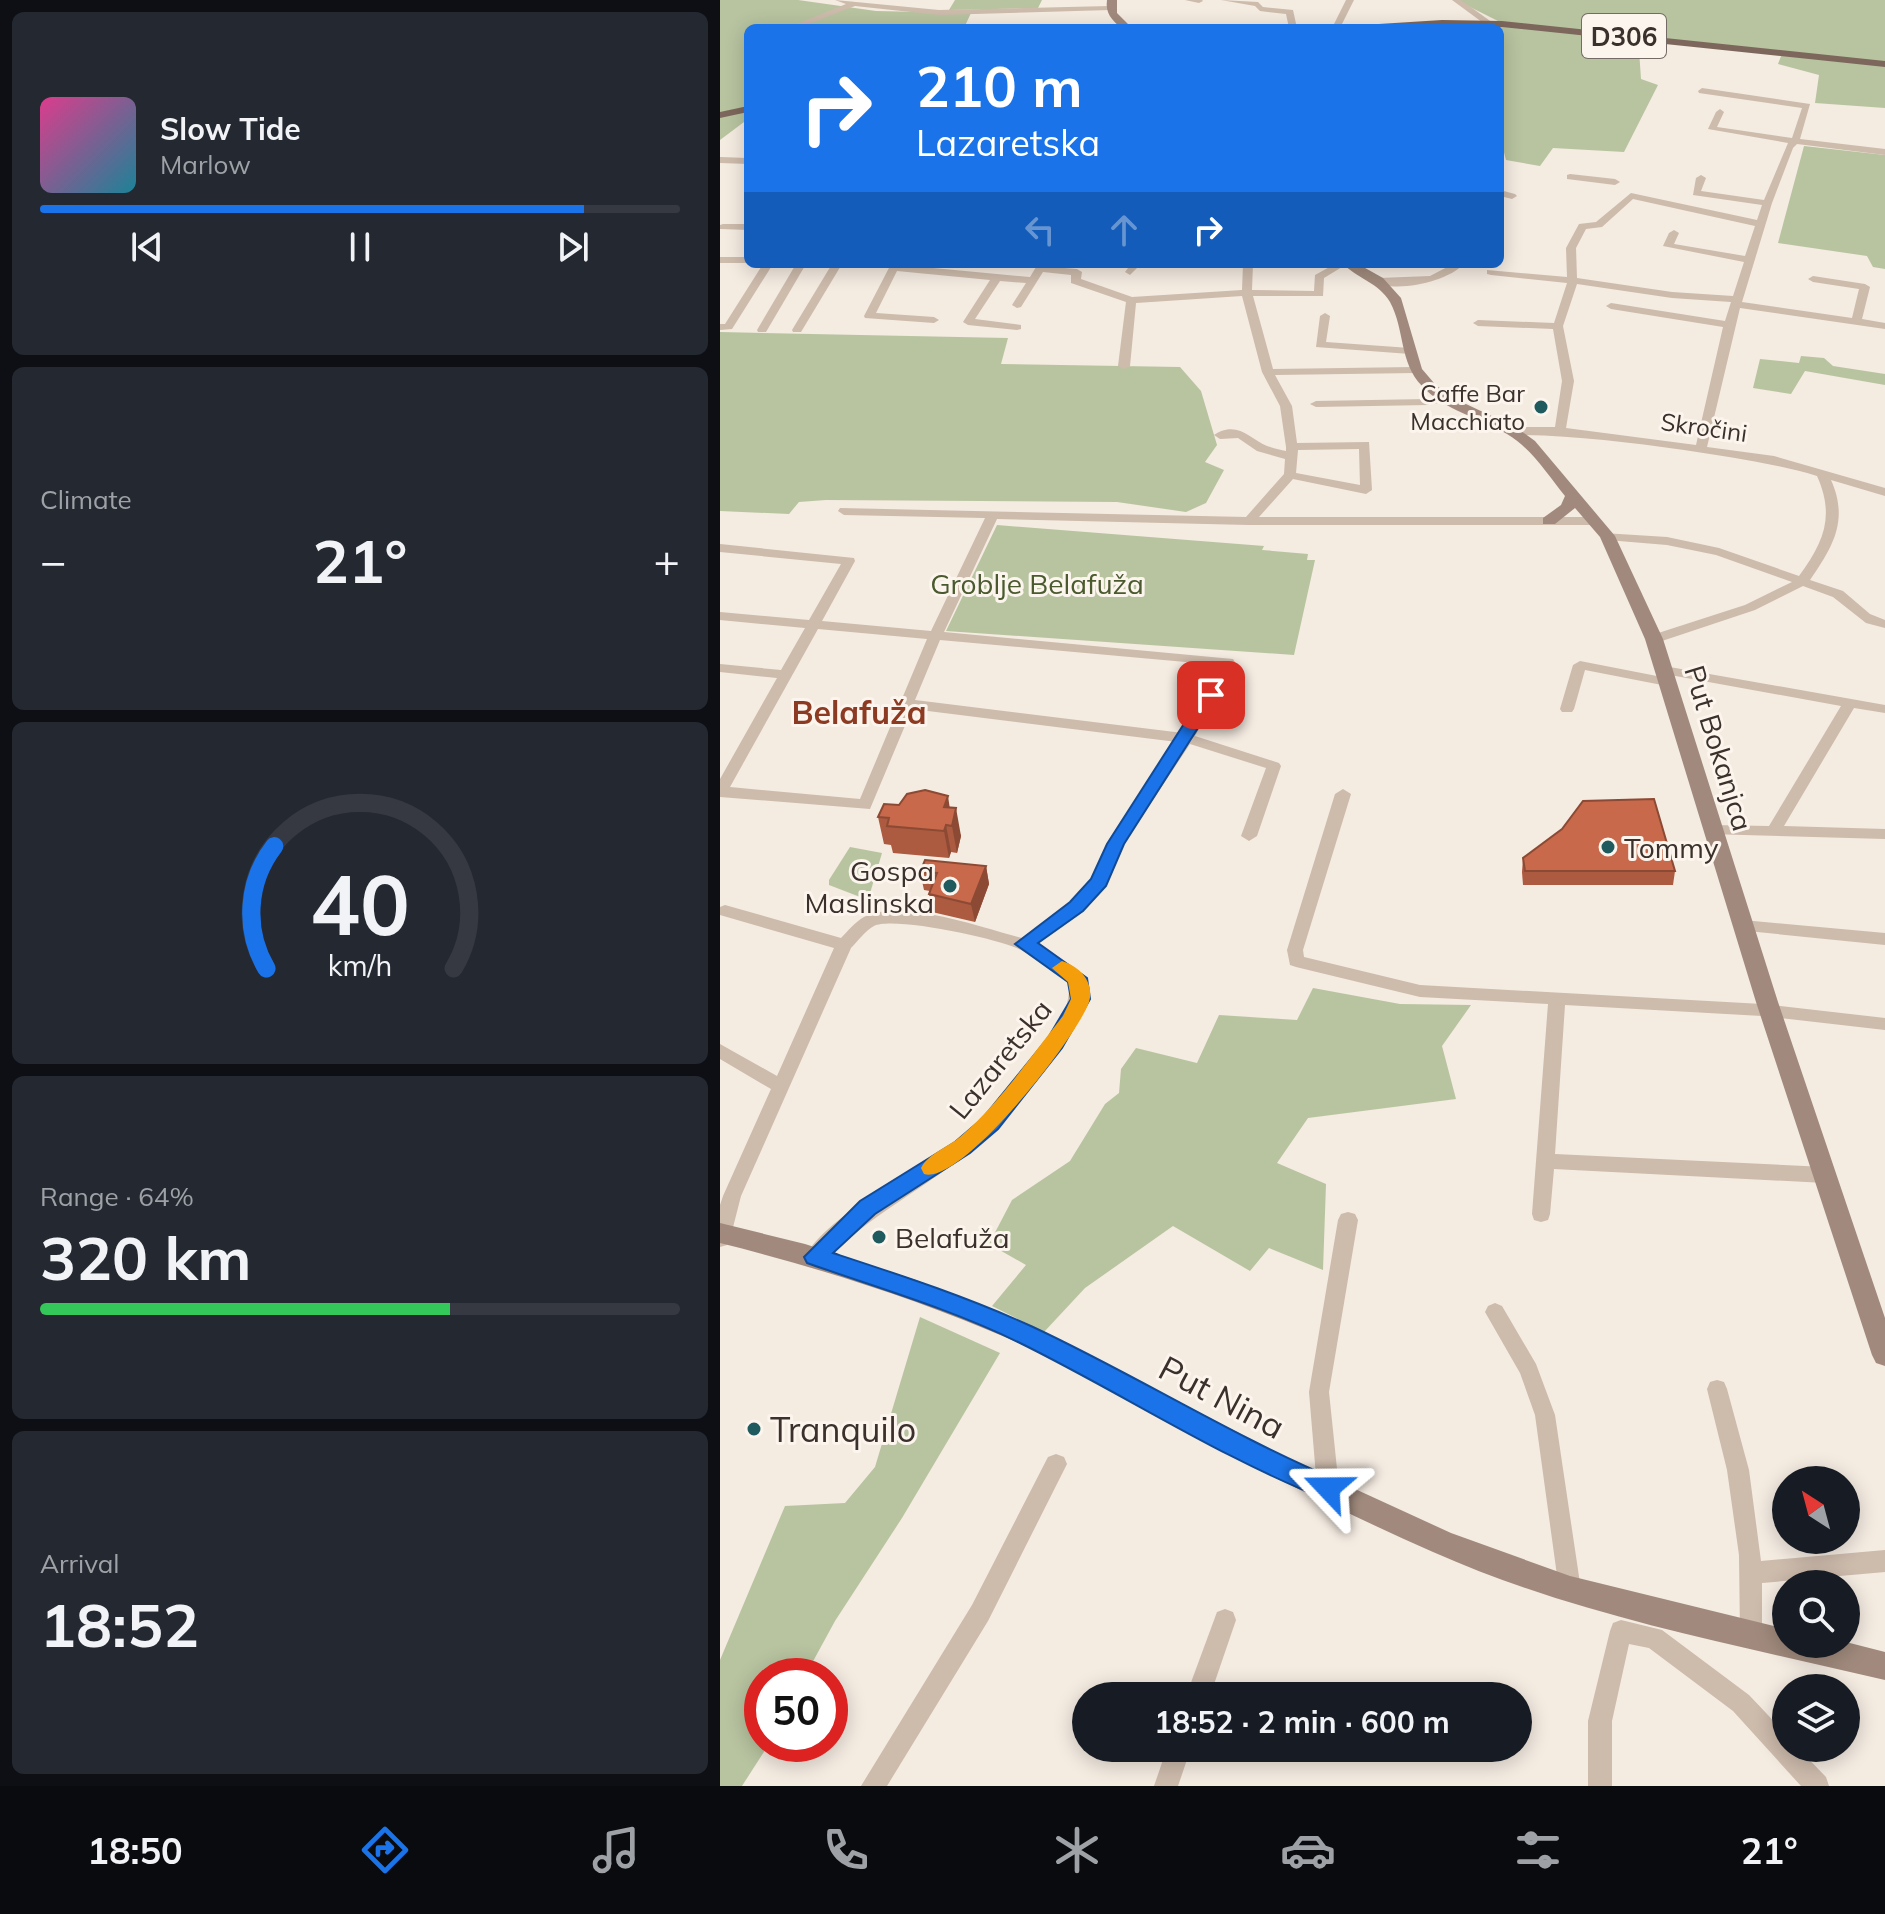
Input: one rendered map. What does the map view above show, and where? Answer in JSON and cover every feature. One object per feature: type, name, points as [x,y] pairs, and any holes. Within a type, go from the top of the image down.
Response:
[{"type":"main road","points":[[1111,4],[1113,17],[1122,24]]},
{"type":"main road","name":"D306","points":[[1464,24],[1499,24]]},
{"type":"main road","name":"D306","points":[[1504,25],[1885,64]]},
{"type":"main road","points":[[720,115],[744,110]]},
{"type":"main road","points":[[1356,268],[1378,281],[1396,301],[1415,370]]},
{"type":"main road","name":"Put Bokanjca","points":[[1415,370],[1444,399],[1512,431],[1530,444],[1607,536],[1654,639],[1769,1010],[1885,1355]]},
{"type":"main road","points":[[1549,521],[1567,508],[1574,494]]},
{"type":"main road","name":"Put Nina","points":[[720,1235],[815,1257],[916,1290],[1024,1334],[1272,1464],[1445,1544],[1570,1590],[1634,1608],[1772,1639]]},
{"type":"main road","name":"Put Nina","points":[[1852,1658],[1885,1666]]},
{"type":"street","points":[[912,9],[922,0]]},
{"type":"street","points":[[1189,0],[1199,1]]},
{"type":"street","points":[[1225,0],[1258,4],[1260,9],[1290,12],[1292,24]]},
{"type":"street","points":[[1338,24],[1350,0]]},
{"type":"street","points":[[1456,0],[1489,23]]},
{"type":"street","points":[[823,15],[834,1],[912,9],[1111,4]]},
{"type":"street","points":[[801,24],[861,2]]},
{"type":"street","points":[[823,15],[881,7]]},
{"type":"street","points":[[1701,448],[1729,325],[1767,203],[1807,106],[1702,91]]},
{"type":"street","points":[[1720,112],[1712,129],[1885,152]]},
{"type":"street","points":[[720,160],[744,161]]},
{"type":"street","points":[[1570,177],[1615,182]]},
{"type":"street","points":[[1701,178],[1696,193],[1767,203]]},
{"type":"street","points":[[1504,194],[1512,196]]},
{"type":"street","points":[[1560,431],[1568,381],[1558,326],[1572,282],[1574,244],[1582,226],[1599,225],[1631,196],[1761,224]]},
{"type":"street","points":[[723,227],[744,227]]},
{"type":"street","points":[[1674,233],[1668,246],[1751,260]]},
{"type":"street","points":[[720,260],[744,260]]},
{"type":"street","points":[[720,327],[728,327],[765,268]]},
{"type":"street","points":[[762,330],[799,268]]},
{"type":"street","points":[[797,330],[835,268]]},
{"type":"street","points":[[894,268],[869,316],[934,320]]},
{"type":"street","points":[[912,268],[1033,280]]},
{"type":"street","points":[[1248,268],[1247,294],[1268,372],[1286,406],[1292,452],[1290,475],[1253,517]]},
{"type":"street","points":[[1017,305],[1040,269],[1077,272],[1075,281],[1131,300],[1319,294],[1319,277],[1335,268]]},
{"type":"street","points":[[1378,281],[1426,280],[1448,275],[1455,268]]},
{"type":"street","points":[[1491,272],[1738,301],[1885,326]]},
{"type":"street","points":[[997,278],[968,322],[1017,327]]},
{"type":"street","points":[[1813,279],[1865,287],[1856,321]]},
{"type":"street","points":[[1124,366],[1131,300]]},
{"type":"street","points":[[1611,306],[1729,325]]},
{"type":"street","points":[[1325,316],[1320,345],[1410,351]]},
{"type":"street","points":[[1478,323],[1558,326]]},
{"type":"street","points":[[1268,372],[1415,370]]},
{"type":"street","points":[[1316,404],[1444,399]]},
{"type":"street","name":"Skročini","points":[[1512,431],[1560,431],[1701,448],[1783,462],[1885,492]]},
{"type":"street","points":[[1220,435],[1241,434],[1261,448],[1292,452],[1365,445],[1366,490],[1290,475]]},
{"type":"street","points":[[1654,639],[1780,596],[1801,582],[1830,539],[1834,522],[1835,500],[1822,474]]},
{"type":"street","points":[[844,511],[992,516],[1596,521]]},
{"type":"street","points":[[720,548],[849,561],[720,791],[865,805],[935,636],[992,516]]},
{"type":"street","points":[[1607,536],[1667,541],[1719,552],[1838,594],[1852,601],[1862,616],[1875,624],[1885,624]]},
{"type":"street","points":[[720,616],[1228,662],[1185,738],[1116,844],[1099,882],[1076,907],[1024,944]]},
{"type":"street","points":[[1567,709],[1580,665],[1885,709]]},
{"type":"street","points":[[720,668],[787,675]]},
{"type":"street","points":[[1773,832],[1850,703]]},
{"type":"street","points":[[909,704],[1185,738],[1274,766],[1249,836]]},
{"type":"street","points":[[1343,794],[1295,950],[1296,961],[1420,991],[1769,1010],[1885,1024]]},
{"type":"street","points":[[1713,830],[1885,834]]},
{"type":"street","points":[[720,1235],[732,1196],[844,945],[725,911]]},
{"type":"street","name":"Lazaretska","points":[[815,1257],[867,1207],[963,1147],[990,1123],[1070,1020],[1080,999],[1077,978],[1024,944],[909,918],[886,918],[873,919],[844,945]]},
{"type":"street","points":[[1743,926],[1885,939]]},
{"type":"street","points":[[1541,1214],[1557,999]]},
{"type":"street","points":[[720,1051],[781,1087]]},
{"type":"street","points":[[1547,1161],[1825,1175]]},
{"type":"street","points":[[1328,1488],[1319,1392],[1348,1220]]},
{"type":"street","points":[[1495,1312],[1529,1370],[1545,1415],[1570,1590]]},
{"type":"street","points":[[1717,1389],[1738,1470],[1750,1555],[1751,1634]]},
{"type":"street","points":[[877,1785],[980,1613],[1056,1464]]},
{"type":"street","points":[[1749,1573],[1885,1561]]},
{"type":"street","points":[[1203,1682],[1225,1620]]},
{"type":"street","points":[[1600,1786],[1600,1721],[1621,1631],[1654,1638],[1741,1703],[1817,1786]]},
{"type":"street","points":[[1166,1786],[1174,1762]]},
{"type":"green space","points":[[720,0],[798,0],[876,11],[971,13],[966,24],[744,24],[744,122],[720,140]]},
{"type":"green space","points":[[955,0],[1042,0],[1038,8],[949,10]]},
{"type":"green space","points":[[1456,0],[1885,0],[1885,108],[1815,103],[1819,75],[1778,64],[1783,51],[1648,37],[1639,50],[1641,79],[1658,85],[1624,152],[1553,148],[1540,166],[1506,160],[1504,24],[1454,24],[1500,22]]},
{"type":"green space","points":[[1804,146],[1885,155],[1885,269],[1873,267],[1867,256],[1778,243]]},
{"type":"green space","points":[[720,332],[1008,338],[1001,364],[1180,367],[1201,391],[1217,445],[1205,462],[1224,470],[1206,503],[1186,512],[1117,502],[826,500],[799,502],[789,514],[720,511]]},
{"type":"green space","points":[[1801,356],[1824,358],[1833,366],[1885,374],[1885,385],[1805,371],[1791,394],[1753,388],[1760,359],[1799,363]]},
{"type":"green space","name":"Groblje Belafuža","points":[[997,525],[1264,546],[1262,550],[1308,554],[1307,560],[1315,560],[1294,655],[946,631]]},
{"type":"green space","points":[[850,847],[882,853],[868,900],[829,885],[829,880]]},
{"type":"green space","points":[[1313,988],[1400,1004],[1471,1005],[1442,1046],[1456,1099],[1308,1118],[1277,1163],[1326,1184],[1323,1270],[1269,1248],[1250,1271],[1173,1226],[1085,1288],[1044,1332],[992,1306],[1026,1265],[989,1244],[1012,1200],[1070,1161],[1105,1104],[1119,1093],[1121,1069],[1136,1048],[1197,1063],[1219,1015],[1297,1020]]},
{"type":"green space","points":[[920,1317],[1000,1353],[815,1658],[744,1658],[744,1762],[757,1762],[742,1786],[720,1786],[720,1660],[785,1506],[845,1503],[875,1467]]},
{"type":"building","points":[[925,790],[948,796],[944,807],[956,808],[952,826],[946,825],[944,831],[887,826],[889,818],[878,817],[884,804],[899,805],[907,794]]},
{"type":"building","name":"Tommy","points":[[1654,799],[1675,871],[1525,871],[1523,858],[1562,829],[1583,801]]},
{"type":"building","points":[[925,860],[986,866],[971,904],[929,894],[937,873],[920,872]]},
{"type":"slow traffic","points":[[931,1168],[963,1147],[990,1123],[1055,1043],[1080,999],[1077,978],[1062,968]]},
{"type":"place","name":"Caffe Bar Macchiato","points":[[1541,407]]},
{"type":"place","name":"Tommy","points":[[1608,847]]},
{"type":"place","name":"Gospa Maslinska","points":[[950,886]]},
{"type":"place","name":"Belafuža","points":[[879,1237]]},
{"type":"place","name":"Tranquilo","points":[[754,1429]]},
{"type":"district","name":"Belafuža","points":[[859,712]]},
{"type":"route","points":[[1211,695],[1116,844],[1099,882],[1076,907],[1024,944],[1077,978],[1080,999],[1055,1043],[990,1123],[963,1147],[867,1207],[815,1257],[916,1290],[1024,1334],[1272,1464],[1328,1488]]}]
